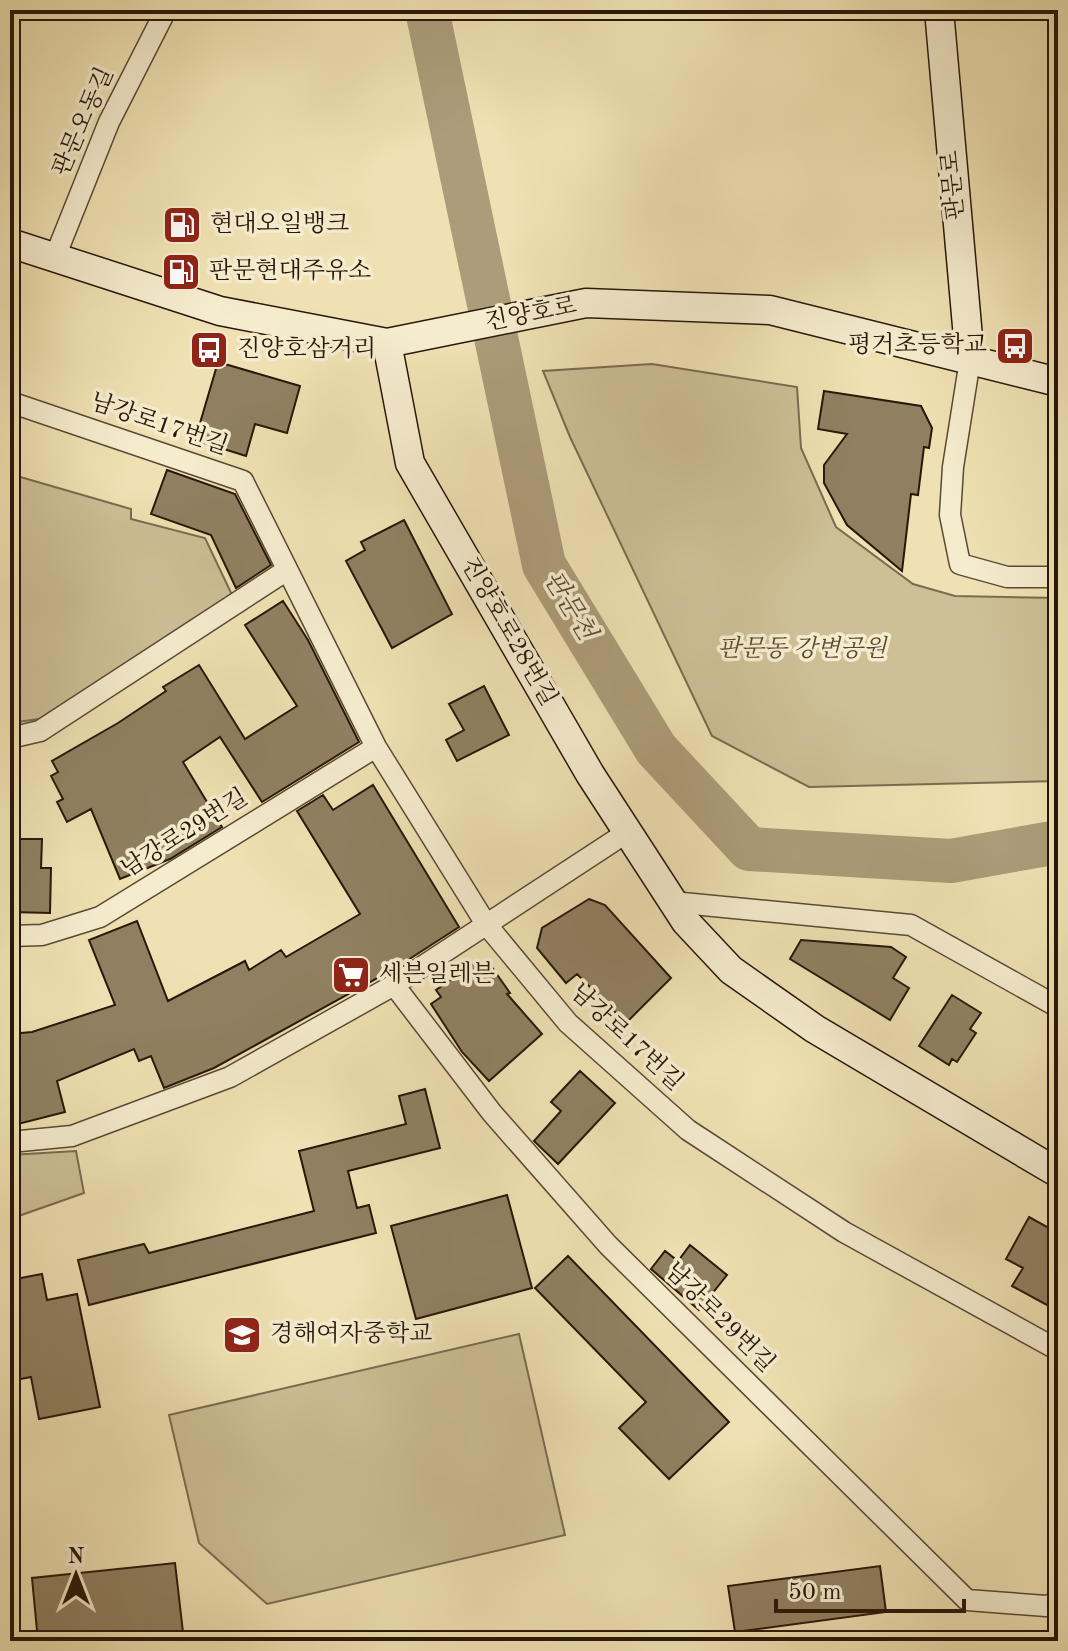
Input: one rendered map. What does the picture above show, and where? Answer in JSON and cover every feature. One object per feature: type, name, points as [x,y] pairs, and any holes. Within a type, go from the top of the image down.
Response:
[{"type":"street","name":"판문오동길","points":[[55,257],[109,122],[166,10]]},
{"type":"street","name":"판문로","points":[[939,10],[970,360]]},
{"type":"street","name":"진양호로","points":[[10,243],[220,311],[387,343],[586,303],[770,310],[1058,382]]},
{"type":"street","name":"진양호로28번길","points":[[387,343],[410,463],[626,833],[686,922],[731,970],[815,1029],[1058,1173]]},
{"type":"street","points":[[970,360],[953,467],[950,515],[960,564],[1007,577],[1058,577]]},
{"type":"street","name":"남강로17번길","points":[[10,402],[243,481],[376,747],[486,924],[568,1023],[688,1130],[844,1232],[1058,1350]]},
{"type":"street","points":[[10,738],[40,731],[287,570]]},
{"type":"street","name":"남강로29번길","points":[[10,936],[42,935],[100,917],[376,747]]},
{"type":"street","points":[[10,1142],[72,1136],[230,1077],[394,985],[626,833]]},
{"type":"street","points":[[672,902],[911,925],[1058,1007]]},
{"type":"street","name":"남강로29번길","points":[[394,985],[492,1113],[608,1245],[967,1600],[1046,1606],[1058,1603]]},
{"type":"green space","name":"판문동 강변공원","points":[[652,364],[797,387],[801,448],[836,527],[913,584],[955,596],[1058,598],[1058,781],[809,787],[712,736],[570,437],[543,371]]},
{"type":"green space","points":[[10,474],[131,509],[131,519],[205,538],[233,597],[39,719],[10,723]]},
{"type":"green space","points":[[76,1151],[84,1193],[10,1219],[10,1155]]},
{"type":"green space","points":[[519,1334],[565,1535],[267,1604],[199,1543],[169,1415]]},
{"type":"building","points":[[218,362],[300,386],[287,433],[255,424],[246,456],[195,440]]},
{"type":"building","points":[[824,391],[921,406],[932,428],[929,448],[924,447],[918,495],[911,494],[902,571],[847,525],[824,483],[824,465],[847,434],[818,429]]},
{"type":"building","points":[[167,470],[235,494],[271,565],[236,588],[211,535],[151,514]]},
{"type":"building","points":[[404,520],[452,614],[392,648],[346,561],[365,550],[361,542]]},
{"type":"building","points":[[283,601],[308,640],[359,742],[262,802],[220,737],[183,762],[222,827],[170,859],[120,879],[91,809],[67,822],[57,802],[63,799],[51,776],[58,772],[52,761],[118,723],[166,691],[163,687],[199,665],[245,739],[297,706],[245,625]]},
{"type":"building","points":[[484,686],[509,735],[457,761],[446,740],[464,730],[449,704]]},
{"type":"building","points":[[373,785],[459,927],[394,969],[214,1068],[164,1088],[151,1056],[139,1061],[134,1049],[57,1081],[65,1112],[10,1126],[10,1034],[32,1032],[115,1005],[89,940],[137,921],[168,1001],[245,961],[249,970],[281,950],[286,957],[360,914],[297,811],[323,795],[333,810]]},
{"type":"building","points":[[10,839],[42,839],[41,868],[51,868],[50,913],[10,912]]},
{"type":"building","points":[[589,899],[605,905],[671,978],[626,1023],[577,974],[566,983],[537,948],[542,928]]},
{"type":"building","points":[[801,940],[891,947],[906,957],[893,978],[909,988],[890,1020],[790,959]]},
{"type":"building","points":[[475,963],[479,969],[489,963],[510,993],[507,994],[542,1034],[489,1081],[462,1052],[431,1004],[441,997],[436,990]]},
{"type":"building","points":[[952,995],[981,1013],[970,1029],[976,1033],[957,1062],[952,1059],[949,1065],[919,1046]]},
{"type":"building","points":[[580,1071],[615,1103],[558,1164],[534,1141],[561,1111],[551,1102]]},
{"type":"building","name":"경해여자중학교","points":[[425,1089],[440,1148],[348,1171],[357,1208],[369,1205],[376,1233],[89,1305],[78,1260],[144,1244],[149,1253],[314,1211],[299,1151],[406,1124],[399,1096]]},
{"type":"building","points":[[507,1195],[532,1288],[416,1319],[391,1226]]},
{"type":"building","points":[[1029,1217],[1058,1233],[1058,1311],[1012,1286],[1023,1268],[1006,1259]]},
{"type":"building","points":[[690,1245],[727,1275],[699,1310],[651,1269],[665,1251],[678,1261]]},
{"type":"building","points":[[568,1256],[729,1422],[669,1479],[619,1428],[646,1402],[535,1288]]},
{"type":"building","points":[[42,1274],[47,1300],[77,1294],[100,1407],[39,1419],[31,1377],[10,1381],[10,1280]]},
{"type":"building","points":[[175,1563],[184,1641],[38,1641],[32,1578]]},
{"type":"building","points":[[880,1566],[886,1612],[735,1632],[728,1586]]},
{"type":"waterway","name":"판문천","points":[[427,10],[544,565],[656,749],[749,849],[951,861],[1058,842]]},
{"type":"place","name":"현대오일뱅크","points":[[182,225]]},
{"type":"place","name":"판문현대주유소","points":[[181,272]]},
{"type":"place","name":"평거초등학교","points":[[1015,346]]},
{"type":"place","name":"진양호삼거리","points":[[209,350]]},
{"type":"place","name":"세븐일레븐","points":[[351,975]]},
{"type":"place","name":"경해여자중학교","points":[[242,1335]]}]
